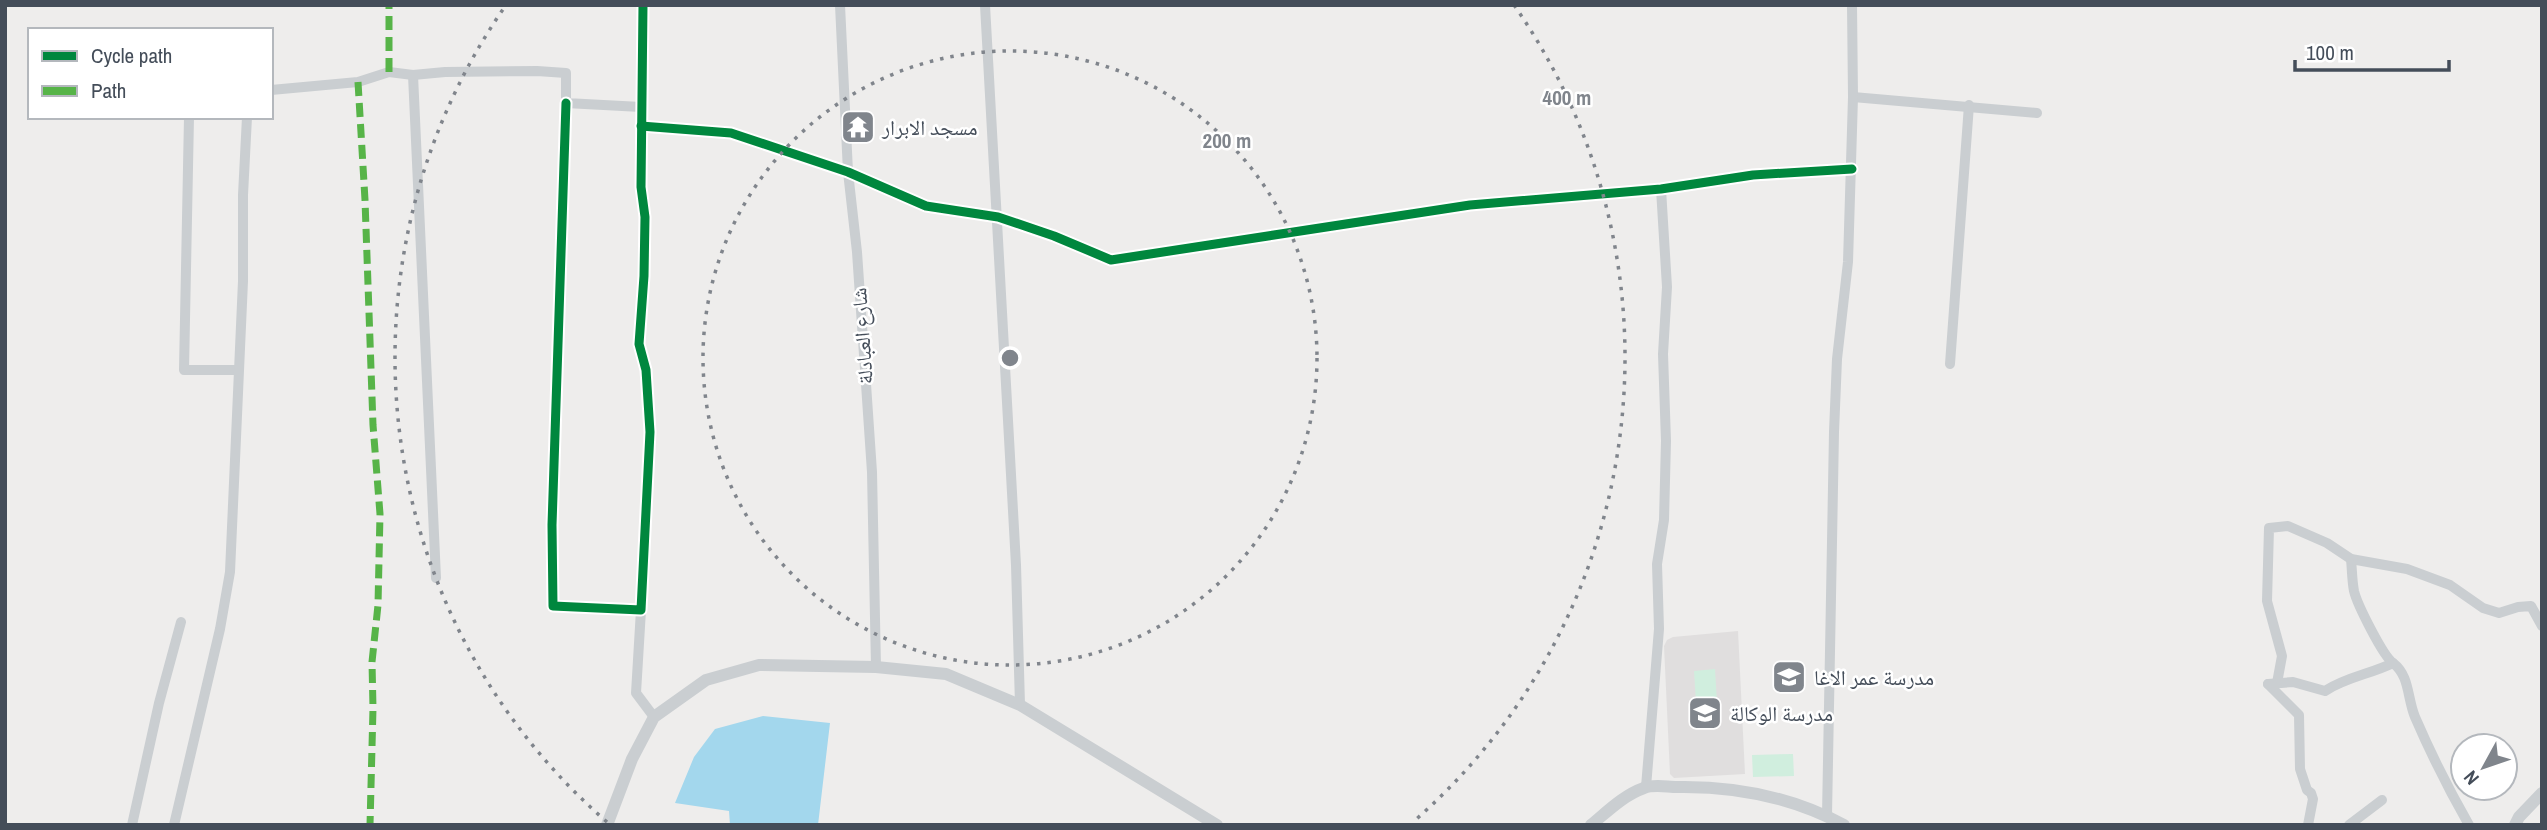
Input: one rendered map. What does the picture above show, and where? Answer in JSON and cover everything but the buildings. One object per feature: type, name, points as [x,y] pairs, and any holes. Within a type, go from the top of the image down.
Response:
[{"type":"street","points":[[643,5],[640,187],[645,217],[639,344],[646,370],[650,432],[636,693],[654,718]]},
{"type":"street","name":"شارع العبادلة","points":[[840,5],[848,172],[857,252],[872,472],[876,667]]},
{"type":"street","points":[[985,5],[1016,565],[1020,705]]},
{"type":"street","points":[[1827,816],[1837,359],[1848,262],[1852,169],[1852,5]]},
{"type":"street","points":[[273,90],[358,82],[389,72],[413,75],[445,72],[566,73],[552,525],[553,606],[641,610]]},
{"type":"street","points":[[413,75],[436,578]]},
{"type":"street","points":[[1853,97],[2037,113]]},
{"type":"street","points":[[566,103],[641,107]]},
{"type":"street","points":[[1950,364],[1969,105]]},
{"type":"street","points":[[189,119],[184,370],[238,370]]},
{"type":"street","points":[[174,825],[220,629],[230,572],[243,281],[247,119]]},
{"type":"street","points":[[641,126],[724,132],[848,172],[926,206],[998,217],[1054,236],[1111,261],[1470,205],[1661,189],[1753,175],[1852,169]]},
{"type":"street","points":[[1646,787],[1659,629],[1657,564],[1664,520],[1666,441],[1664,354],[1667,287],[1661,189]]},
{"type":"street","points":[[2277,683],[2282,656],[2267,601],[2269,528],[2288,526],[2327,543],[2351,559],[2407,569],[2450,585],[2483,608],[2498,613],[2518,607],[2531,607],[2542,626]]},
{"type":"street","points":[[2351,559],[2354,592],[2361,611],[2371,625],[2385,657],[2402,670],[2413,712],[2450,794],[2469,825]]},
{"type":"street","points":[[132,825],[159,703],[181,622]]},
{"type":"street","points":[[2308,825],[2313,799],[2311,793],[2306,790],[2300,769],[2299,715],[2268,684],[2293,682],[2325,691],[2338,683],[2393,663]]},
{"type":"street","points":[[607,825],[632,759],[654,718],[706,680],[758,665],[876,667],[946,674],[1020,705],[1216,825]]},
{"type":"street","points":[[1591,825],[1621,800],[1646,787],[1702,786],[1764,794],[1827,816],[1844,825]]},
{"type":"street","points":[[2515,825],[2519,817],[2542,793]]},
{"type":"street","points":[[2349,825],[2382,800]]},
{"type":"shaded area","name":"مدرسة الوكالة","points":[[1738,631],[1745,774],[1674,778],[1670,774],[1664,646],[1667,640],[1673,637]]},
{"type":"green space","points":[[1715,669],[1717,702],[1696,703],[1694,671]]},
{"type":"green space","points":[[1793,754],[1794,776],[1753,777],[1752,755]]},
{"type":"water","points":[[763,716],[830,723],[818,825],[730,825],[729,811],[675,803],[694,757],[715,729]]},
{"type":"marked path","points":[[389,5],[389,72]]},
{"type":"marked path","points":[[358,82],[373,425],[380,514],[378,605],[372,662],[370,825]]},
{"type":"cycle path","points":[[566,103],[552,525],[553,606],[641,610],[650,432],[646,370],[639,344],[645,217],[641,187],[643,5]]},
{"type":"cycle path","points":[[641,126],[731,133],[848,172],[926,206],[998,217],[1054,236],[1111,260],[1470,205],[1661,189],[1753,175],[1852,169]]},
{"type":"place","name":"مسجد الابرار","points":[[858,127]]},
{"type":"place","name":"مدرسة عمر الاغا","points":[[1789,677]]},
{"type":"place","name":"مدرسة الوكالة","points":[[1705,713]]}]
